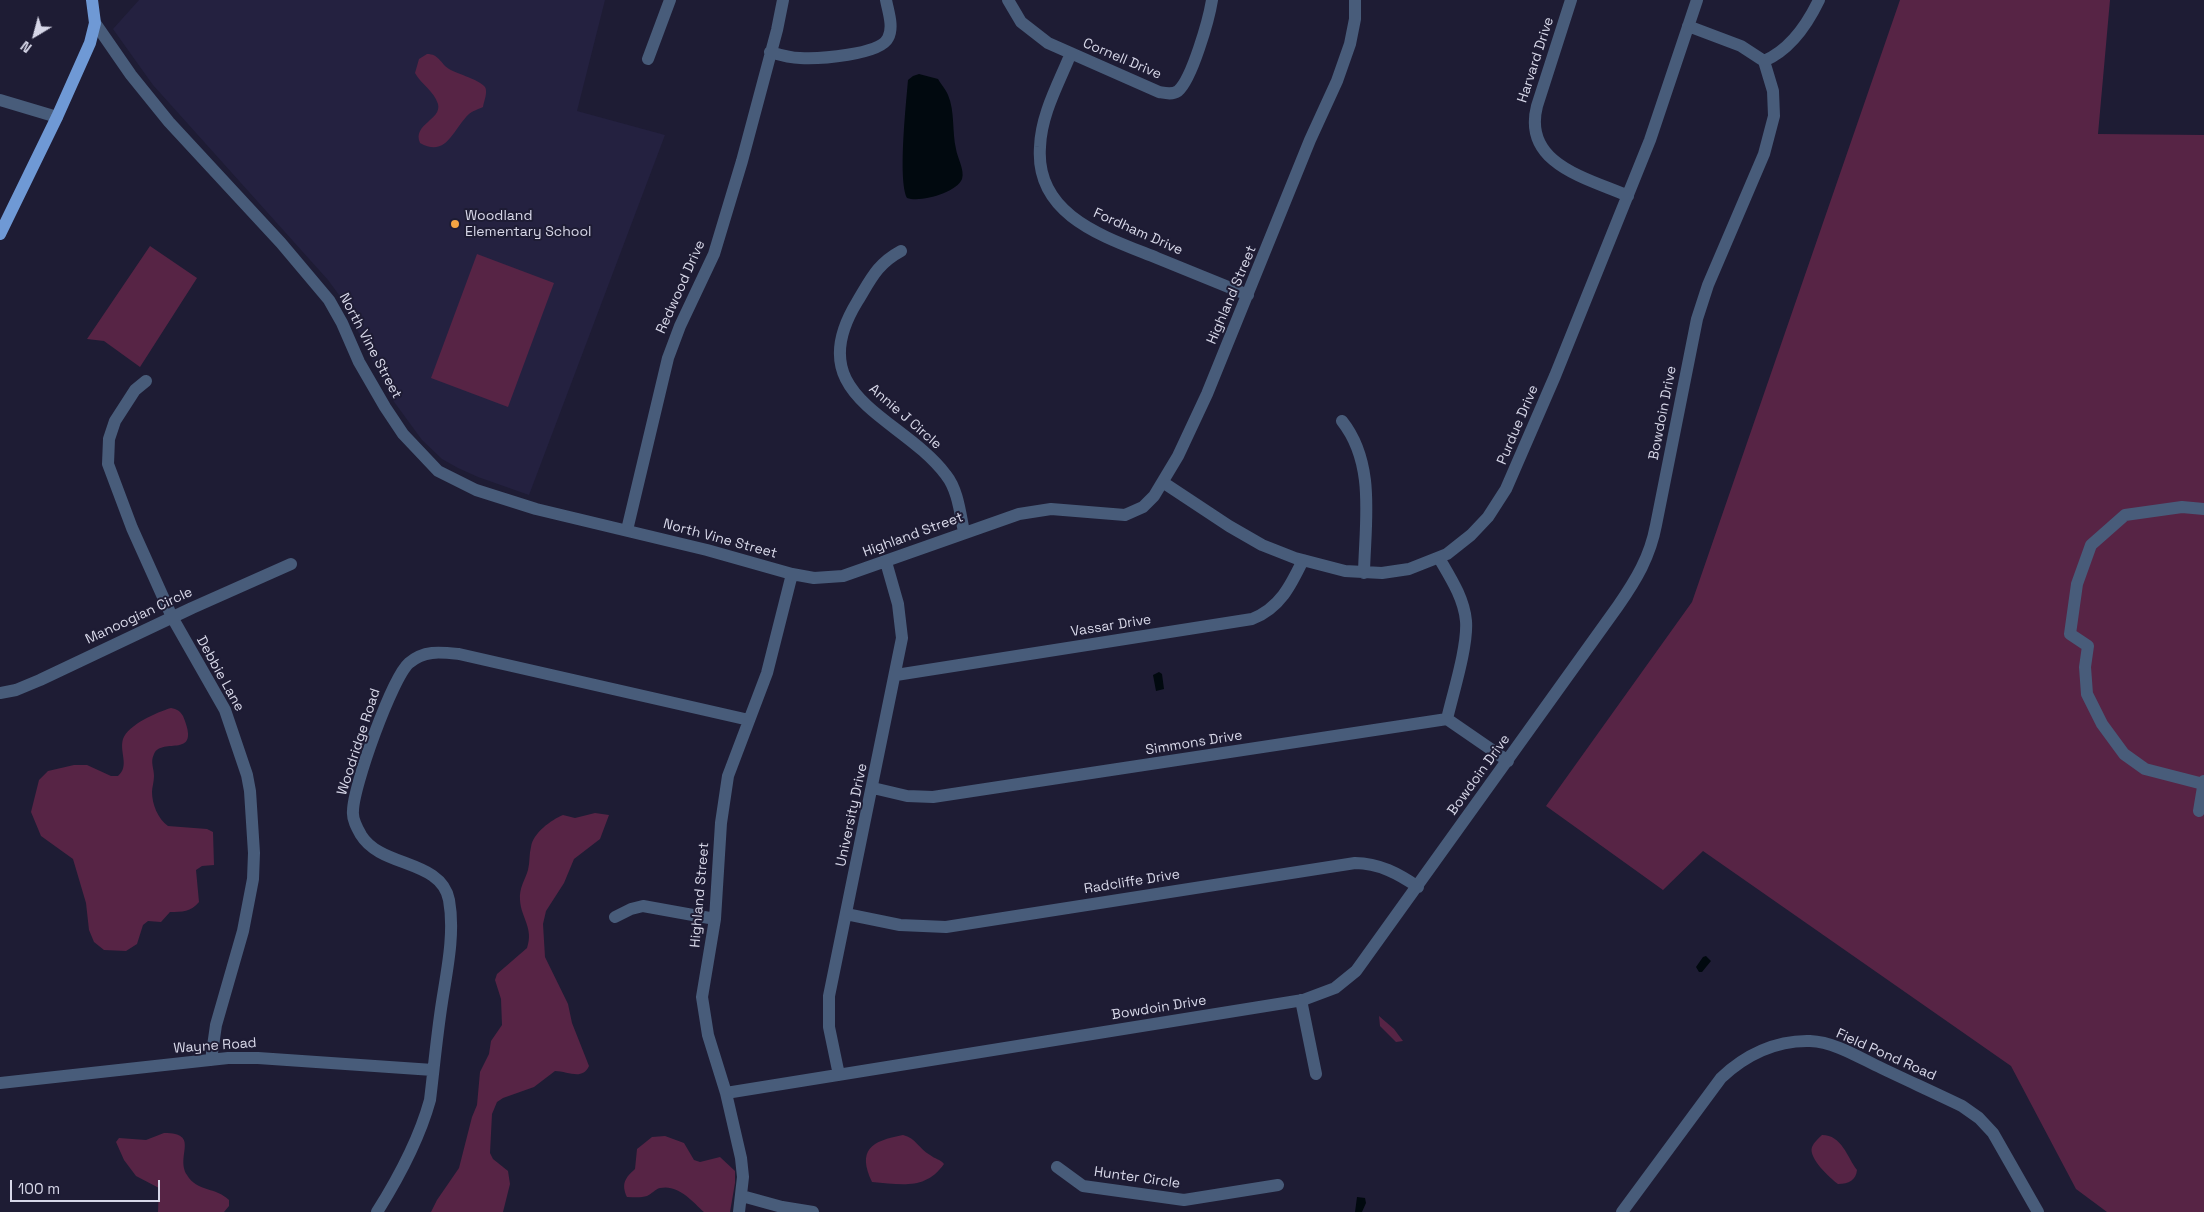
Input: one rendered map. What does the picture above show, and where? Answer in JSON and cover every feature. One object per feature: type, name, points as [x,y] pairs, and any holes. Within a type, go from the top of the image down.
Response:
[{"type":"main road","points":[[0,234],[79,70],[95,23],[92,0]]},
{"type":"street","points":[[648,59],[670,0]]},
{"type":"street","name":"Redwood Drive","points":[[627,530],[668,358],[680,326],[714,254],[740,170],[783,0]]},
{"type":"street","points":[[770,52],[787,57],[815,58],[865,51],[879,46],[887,40],[890,20],[886,0]]},
{"type":"street","name":"Cornell Drive","points":[[1008,0],[1016,15],[1027,29],[1048,43],[1159,92],[1175,93],[1183,85],[1197,54],[1207,25],[1212,0]]},
{"type":"street","name":"Highland Street","points":[[739,1212],[744,1177],[742,1158],[726,1093],[708,1034],[703,1008],[703,991],[715,919],[721,823],[730,769],[767,673],[792,574],[814,578],[832,578],[886,562],[964,532],[1019,514],[1046,510],[1075,510],[1116,516],[1128,514],[1145,505],[1164,483],[1196,418],[1248,295],[1347,54],[1354,24],[1355,0]]},
{"type":"street","name":"Harvard Drive","points":[[1571,0],[1537,106],[1534,121],[1536,137],[1546,153],[1559,165],[1628,196]]},
{"type":"street","name":"Purdue Drive","points":[[1164,483],[1246,537],[1277,552],[1335,569],[1364,573],[1400,572],[1439,558],[1455,548],[1480,526],[1496,506],[1510,480],[1628,196],[1650,140],[1697,0]]},
{"type":"street","points":[[1688,26],[1741,46],[1764,61],[1781,52],[1794,39],[1805,26],[1819,0]]},
{"type":"street","name":"North Vine Street","points":[[95,23],[131,75],[169,122],[254,214],[329,300],[342,323],[359,362],[385,407],[403,434],[438,471],[476,490],[536,509],[627,530],[792,574]]},
{"type":"street","name":"Fordham Drive","points":[[1071,53],[1041,132],[1040,166],[1045,183],[1055,200],[1067,213],[1095,233],[1248,295]]},
{"type":"street","name":"Bowdoin Drive","points":[[726,1093],[1301,1000],[1330,990],[1351,976],[1365,961],[1631,588],[1649,554],[1697,319],[1708,285],[1764,154],[1773,125],[1775,107],[1773,90],[1764,61]]},
{"type":"street","points":[[0,100],[57,117]]},
{"type":"street","name":"Annie J Circle","points":[[901,251],[885,259],[878,267],[854,306],[842,340],[842,366],[856,396],[933,460],[947,476],[954,489],[964,532]]},
{"type":"street","name":"Debbie Lane","points":[[146,382],[135,390],[115,420],[109,439],[108,461],[132,528],[172,617],[225,710],[247,775],[250,791],[254,853],[253,880],[243,931],[216,1025],[211,1060]]},
{"type":"street","points":[[1342,421],[1354,440],[1365,481],[1367,505],[1364,573]]},
{"type":"street","points":[[2199,811],[2204,782],[2145,769],[2124,754],[2102,724],[2087,694],[2085,667],[2088,646],[2070,634],[2077,584],[2091,545],[2125,516],[2182,507],[2204,509]]},
{"type":"street","points":[[1439,558],[1457,590],[1466,621],[1465,638],[1447,719],[1508,761]]},
{"type":"street","name":"Vassar Drive","points":[[896,676],[1252,618],[1266,611],[1283,597],[1304,560]]},
{"type":"street","name":"University Drive","points":[[839,1075],[829,1027],[828,1004],[896,676],[902,638],[901,621],[886,562]]},
{"type":"street","name":"Manoogian Circle","points":[[0,693],[16,690],[40,680],[172,617],[291,564]]},
{"type":"street","name":"Woodridge Road","points":[[377,1212],[416,1140],[430,1100],[449,950],[451,915],[448,897],[442,883],[435,877],[376,850],[368,844],[357,827],[352,812],[360,776],[384,706],[401,671],[416,658],[428,653],[459,654],[749,720]]},
{"type":"street","name":"Simmons Drive","points":[[873,788],[892,794],[933,797],[1447,719]]},
{"type":"street","name":"Radcliffe Drive","points":[[846,914],[900,925],[946,927],[1355,863],[1385,868],[1418,886]]},
{"type":"street","points":[[615,917],[631,909],[644,906],[715,919]]},
{"type":"street","points":[[1301,1000],[1316,1074]]},
{"type":"street","name":"Field Pond Road","points":[[1622,1212],[1721,1078],[1729,1070],[1759,1050],[1811,1041],[1837,1047],[1962,1106],[1979,1118],[1994,1133],[2038,1212]]},
{"type":"street","name":"Wayne Road","points":[[0,1083],[211,1060],[258,1058],[433,1070]]},
{"type":"street","name":"Hunter Circle","points":[[1057,1167],[1083,1186],[1183,1206],[1278,1185]]},
{"type":"street","points":[[742,1196],[782,1208],[813,1212]]},
{"type":"shaded area","name":"Woodland Elementary School","points":[[139,0],[605,0],[577,111],[665,135],[529,495],[458,468],[442,459],[422,440],[392,399],[342,299],[328,280],[153,85],[113,29]]},
{"type":"shaded area","points":[[1900,0],[2110,0],[2098,134],[2204,135],[2204,1212],[2107,1212],[2076,1189],[2011,1066],[1703,851],[1663,890],[1546,806],[1692,602]]},
{"type":"shaded area","points":[[427,54],[437,57],[449,69],[479,82],[485,87],[486,91],[483,107],[469,114],[449,140],[437,147],[429,147],[420,143],[419,137],[420,131],[436,114],[438,109],[434,95],[415,73],[419,59]]},
{"type":"shaded area","points":[[919,74],[938,79],[948,95],[952,108],[955,142],[963,175],[959,184],[946,192],[929,198],[913,199],[907,198],[904,188],[903,141],[908,80]]},
{"type":"shaded area","points":[[150,246],[197,278],[140,367],[104,341],[87,339]]},
{"type":"shaded area","points":[[477,254],[554,283],[508,407],[431,378]]},
{"type":"shaded area","points":[[1159,672],[1162,674],[1164,689],[1156,691],[1153,675]]},
{"type":"shaded area","points":[[171,708],[178,710],[183,716],[188,730],[188,738],[179,745],[158,749],[154,754],[152,762],[154,776],[153,801],[156,811],[168,826],[207,829],[213,832],[214,865],[202,866],[196,870],[199,902],[193,908],[170,912],[161,922],[148,921],[143,925],[137,944],[126,951],[104,950],[94,942],[89,930],[86,903],[73,859],[41,836],[31,812],[39,780],[48,771],[74,765],[87,765],[111,776],[118,776],[124,763],[122,744],[126,734],[137,724]]},
{"type":"shaded area","points":[[595,813],[609,815],[600,839],[574,859],[564,883],[546,911],[543,924],[545,957],[568,1004],[572,1023],[589,1066],[586,1071],[579,1074],[555,1071],[534,1087],[497,1102],[492,1114],[490,1153],[493,1159],[508,1171],[510,1184],[503,1212],[431,1212],[459,1168],[472,1117],[477,1105],[480,1072],[489,1054],[491,1041],[502,1025],[501,999],[495,980],[497,974],[527,948],[529,941],[520,896],[528,870],[532,842],[543,828],[563,815],[575,818]]},
{"type":"shaded area","points":[[1706,956],[1711,961],[1702,972],[1699,972],[1696,967],[1703,957]]},
{"type":"shaded area","points":[[1379,1016],[1394,1029],[1403,1041],[1396,1042],[1380,1026]]},
{"type":"shaded area","points":[[164,1133],[182,1137],[185,1147],[184,1168],[187,1175],[201,1187],[218,1193],[229,1200],[229,1206],[224,1212],[158,1212],[159,1188],[136,1176],[124,1160],[116,1142],[119,1138],[146,1140]]},
{"type":"shaded area","points":[[903,1135],[944,1164],[937,1173],[920,1182],[902,1184],[872,1182],[866,1162],[870,1149],[883,1140]]},
{"type":"shaded area","points":[[1822,1135],[1829,1136],[1839,1143],[1857,1170],[1851,1181],[1838,1184],[1816,1162],[1813,1157],[1812,1147]]},
{"type":"shaded area","points":[[665,1136],[684,1143],[694,1160],[700,1162],[720,1157],[735,1171],[730,1212],[704,1212],[684,1194],[667,1187],[658,1189],[645,1197],[627,1197],[624,1185],[626,1178],[635,1169],[637,1149],[652,1137]]},
{"type":"shaded area","points":[[1357,1197],[1365,1198],[1366,1203],[1362,1212],[1355,1212]]},
{"type":"place","name":"Woodland Elementary School","points":[[455,224]]}]
